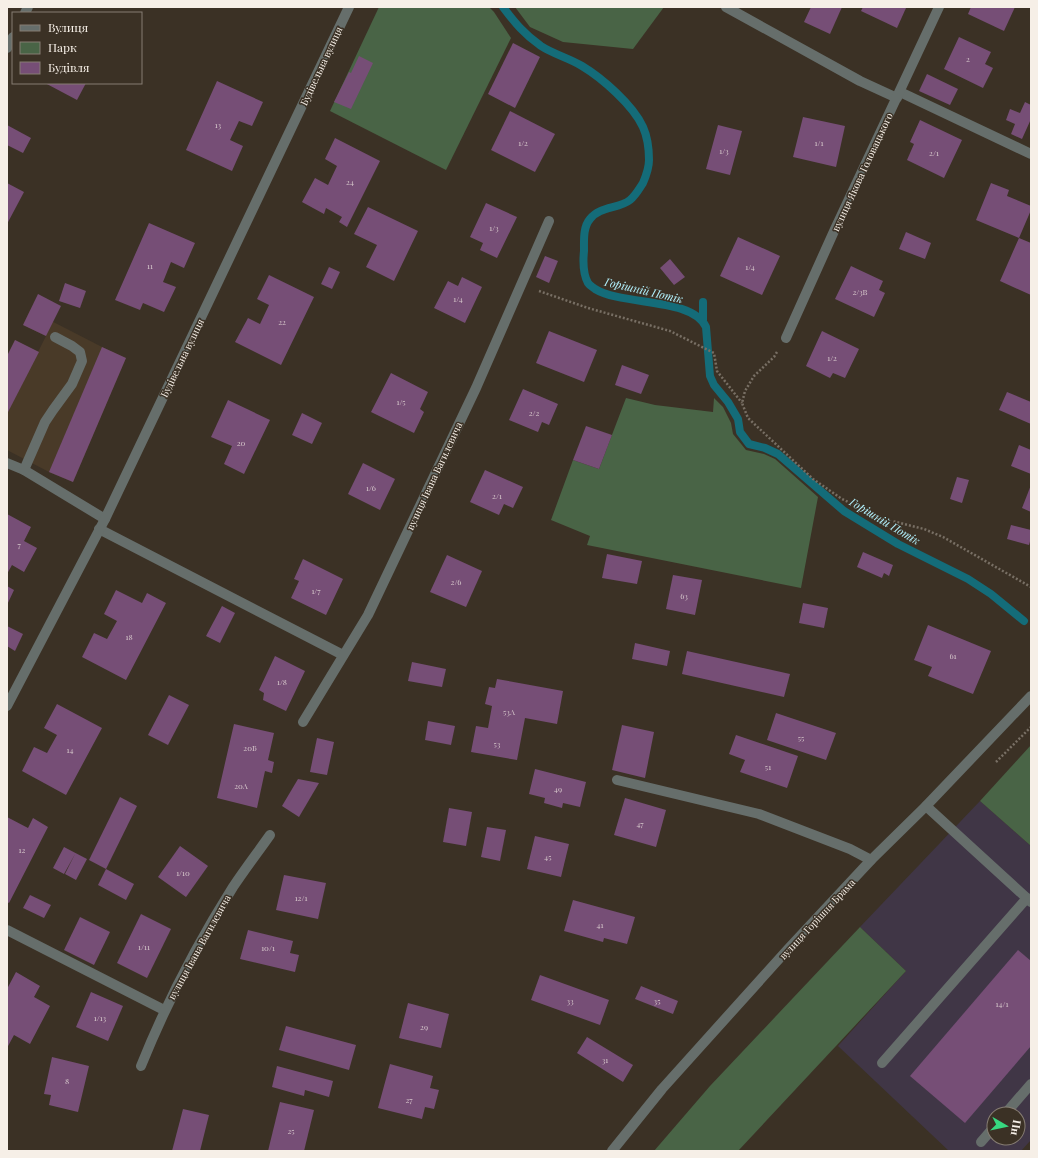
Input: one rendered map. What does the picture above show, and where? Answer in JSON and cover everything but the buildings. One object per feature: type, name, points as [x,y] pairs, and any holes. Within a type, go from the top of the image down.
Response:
[{"type":"street","name":"Будівельна вулиця","points":[[7,706],[105,518],[349,7]]},
{"type":"street","points":[[726,7],[860,81],[898,95],[1031,154]]},
{"type":"street","name":"вулиця Якова Головацького","points":[[786,338],[835,229],[939,7]]},
{"type":"street","points":[[7,48],[12,39]]},
{"type":"street","name":"вулиця Івана Вагилевича","points":[[303,722],[368,615],[476,388],[549,221]]},
{"type":"street","points":[[24,470],[45,422],[72,384],[82,361],[80,352],[56,337]]},
{"type":"street","points":[[7,463],[24,470],[105,518]]},
{"type":"street","points":[[99,529],[343,656]]},
{"type":"street","name":"вулиця Горішня Брама","points":[[612,1151],[662,1089],[788,949],[871,860],[926,806],[1031,696]]},
{"type":"street","points":[[617,780],[759,814],[850,849],[871,860]]},
{"type":"street","points":[[882,1063],[1029,900],[926,806]]},
{"type":"street","name":"вулиця Івана Вагилевича","points":[[141,1066],[164,1010],[206,932],[234,886],[270,835]]},
{"type":"street","points":[[7,930],[164,1010]]},
{"type":"street","points":[[1012,1106],[1031,1084]]},
{"type":"street","points":[[981,1142],[986,1136]]},
{"type":"path","points":[[521,285],[588,308],[670,331],[701,345],[714,353],[717,371],[742,403],[748,418],[813,479],[842,499],[884,519],[924,529],[943,537],[1031,587]]},
{"type":"path","points":[[742,403],[745,391],[754,376],[774,357],[786,338]]},
{"type":"shaded area","points":[[30,310],[126,358],[73,482],[49,472],[7,450],[7,356],[15,340],[38,352],[46,336],[23,325]]},
{"type":"shaded area","points":[[980,801],[1031,846],[1031,1140],[1026,1146],[1026,1106],[986,1106],[986,1146],[1026,1146],[1021,1151],[949,1151],[838,1046],[906,971],[860,927]]},
{"type":"green space","points":[[379,7],[489,7],[511,38],[446,170],[330,111]]},
{"type":"green space","points":[[515,7],[664,7],[633,49],[563,42],[530,27]]},
{"type":"green space","points":[[626,398],[655,405],[713,412],[714,398],[723,407],[731,423],[733,434],[746,450],[764,454],[775,459],[818,497],[801,588],[587,545],[590,536],[551,520],[573,460],[599,469]]},
{"type":"green space","points":[[1031,745],[1031,846],[980,801]]},
{"type":"green space","points":[[860,927],[906,971],[738,1151],[654,1151],[710,1086]]},
{"type":"waterway","name":"Горішній Потік","points":[[503,7],[520,28],[535,42],[546,49],[582,66],[599,78],[625,101],[643,127],[648,143],[649,160],[647,172],[643,183],[636,194],[626,203],[594,215],[586,226],[584,238],[584,272],[589,284],[595,289],[607,294],[622,298],[672,306],[687,311],[698,317],[706,327],[710,376],[714,385],[728,402],[738,419],[740,432],[749,444],[765,448],[778,454],[844,511],[898,544],[968,579],[991,594],[1024,621]]},
{"type":"waterway","points":[[703,302],[703,320]]}]
